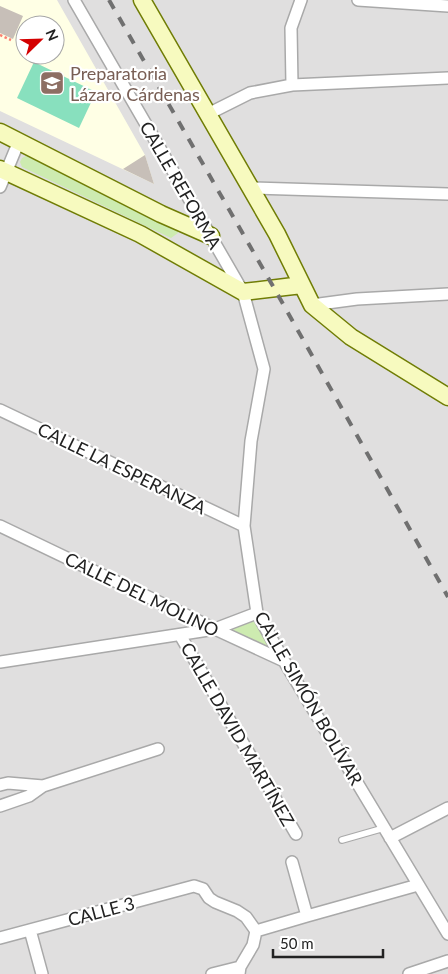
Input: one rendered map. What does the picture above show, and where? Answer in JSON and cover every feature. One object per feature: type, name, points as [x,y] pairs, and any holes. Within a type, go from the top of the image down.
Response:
[{"type":"street","name":"CALLE REFORMA","points":[[74,0],[243,292]]},
{"type":"street","points":[[142,0],[277,234],[312,305],[351,338],[448,397]]},
{"type":"street","points":[[292,86],[291,28],[301,0]]},
{"type":"street","points":[[358,0],[434,2],[448,6]]},
{"type":"street","points":[[208,114],[250,93],[292,86],[448,78]]},
{"type":"street","points":[[0,132],[161,214],[211,236]]},
{"type":"street","points":[[0,187],[3,170],[19,141]]},
{"type":"street","points":[[3,170],[140,234],[243,292],[302,285]]},
{"type":"street","points":[[251,188],[448,194]]},
{"type":"street","name":"CALLE SIMÓN BOLÍVAR","points":[[243,292],[264,369],[251,441],[244,526],[258,613],[284,661],[448,934]]},
{"type":"street","points":[[312,305],[357,299],[448,294]]},
{"type":"street","name":"CALLE LA ESPERANZA","points":[[0,410],[244,526]]},
{"type":"street","name":"CALLE DEL MOLINO","points":[[0,526],[284,661]]},
{"type":"street","points":[[0,662],[215,629],[258,613]]},
{"type":"street","name":"CALLE DAVID MARTÍNEZ","points":[[180,635],[296,834]]},
{"type":"street","points":[[0,806],[29,796],[43,786],[158,749]]},
{"type":"street","points":[[0,784],[43,786]]},
{"type":"street","points":[[387,833],[448,808]]},
{"type":"street","points":[[292,862],[307,916]]},
{"type":"street","points":[[212,974],[239,970],[252,945],[256,931],[418,885]]},
{"type":"street","name":"CALLE 3","points":[[0,938],[194,886],[203,889],[209,898],[246,917],[256,931]]},
{"type":"street","points":[[30,930],[42,974]]},
{"type":"street","points":[[409,974],[448,961]]},
{"type":"lane","points":[[342,840],[387,833]]},
{"type":"path","points":[[0,35],[11,40]]},
{"type":"shaded area","points":[[0,0],[448,0],[448,974],[0,974]]},
{"type":"shaded area","name":"Preparatoria Lázaro Cárdenas","points":[[0,0],[57,0],[145,155],[154,184],[0,111]]},
{"type":"green space","points":[[33,65],[40,65],[96,92],[79,128],[17,98]]},
{"type":"green space","points":[[26,156],[174,223],[178,233],[171,238],[22,167],[20,162]]},
{"type":"green space","points":[[257,621],[272,648],[269,649],[235,633],[234,629],[236,626]]},
{"type":"building","points":[[0,6],[21,15],[15,15],[15,34],[13,39],[0,33]]},
{"type":"building","points":[[145,155],[154,184],[123,169]]},
{"type":"railway","points":[[109,0],[448,597]]},
{"type":"place","name":"Preparatoria Lázaro Cárdenas","points":[[52,83]]}]
